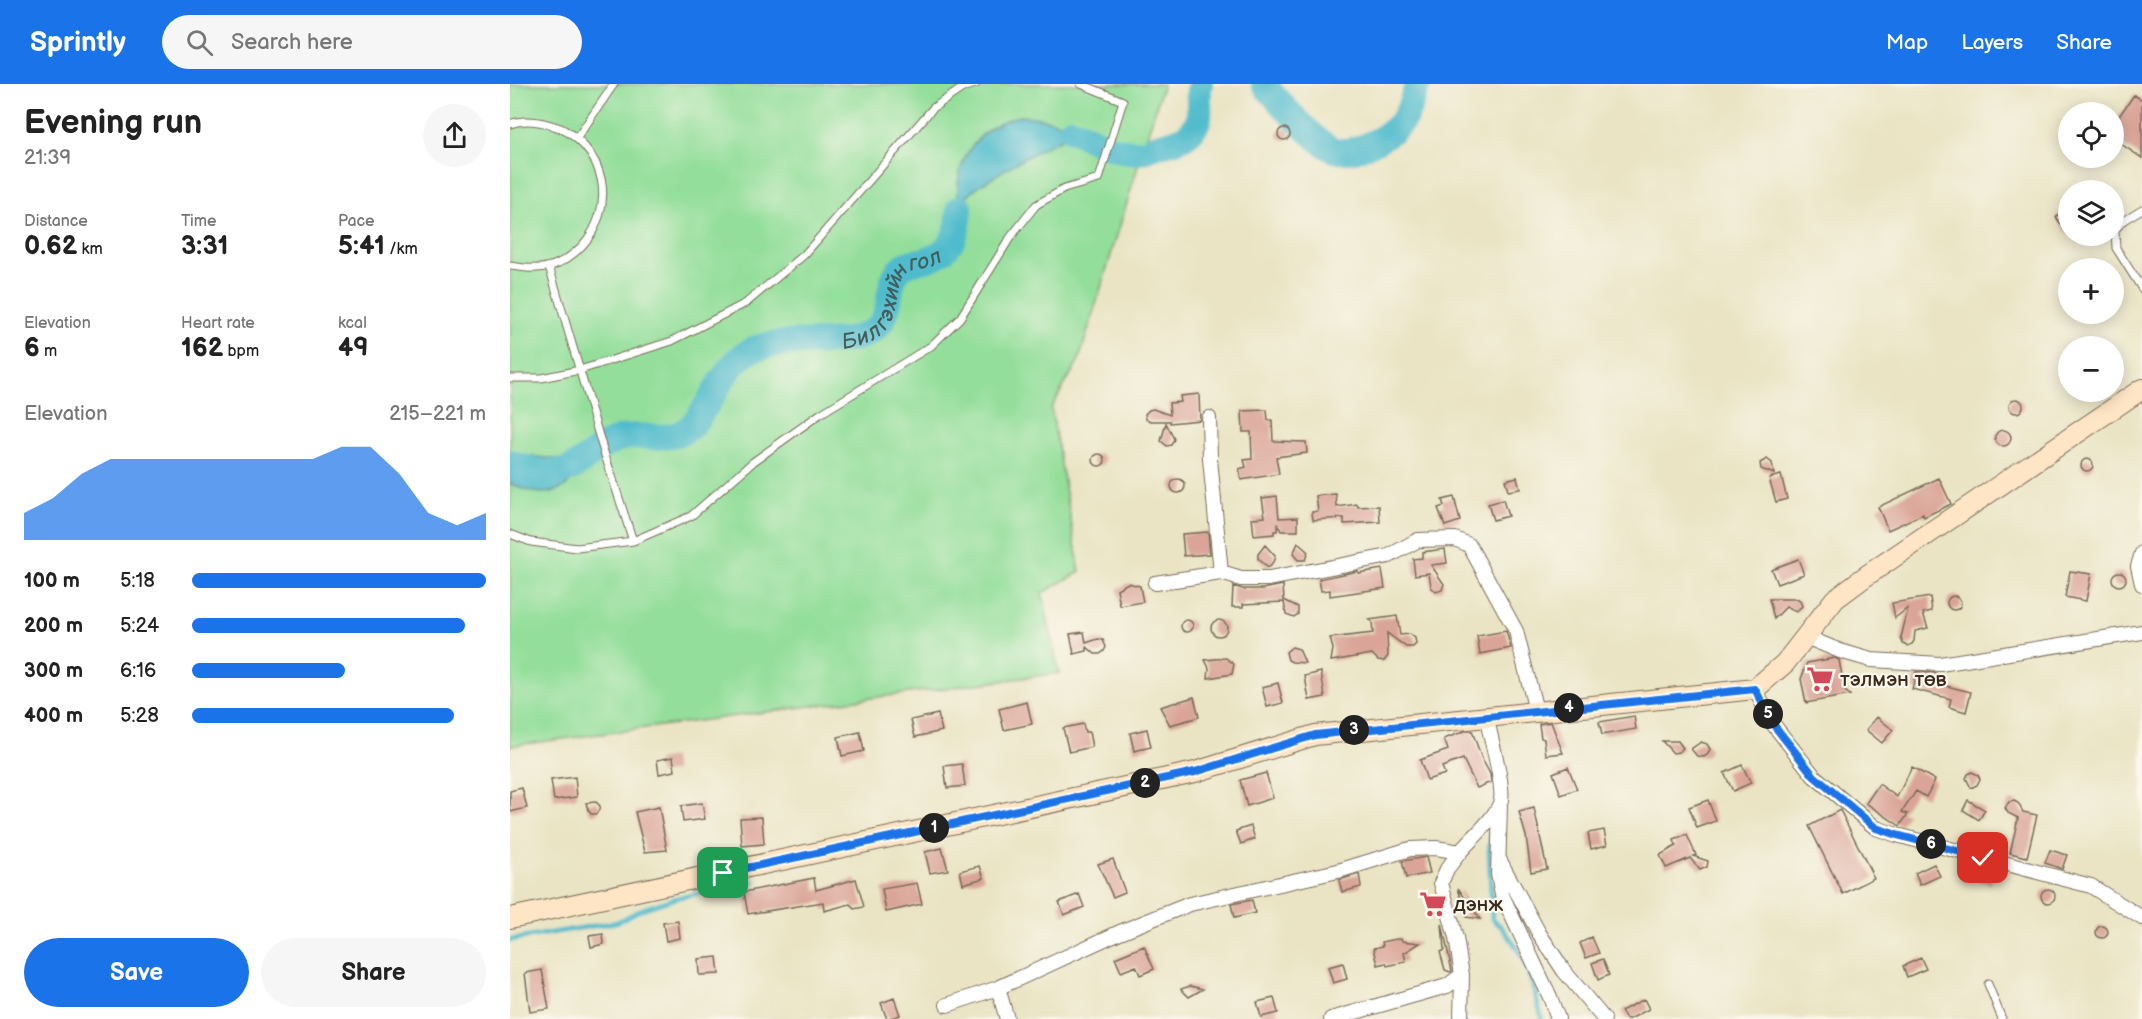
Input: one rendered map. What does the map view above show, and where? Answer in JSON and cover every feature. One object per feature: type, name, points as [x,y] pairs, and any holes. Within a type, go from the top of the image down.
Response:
[{"type":"main road","points":[[510,918],[1195,772],[1315,735],[1755,689],[1785,663],[1834,599],[2142,389]]},
{"type":"street","points":[[1209,418],[1210,459],[1221,573]]},
{"type":"street","points":[[1155,583],[1221,573],[1241,579],[1269,579],[1389,556],[1418,540],[1455,539],[1469,545],[1516,631],[1536,711]]},
{"type":"street","points":[[2142,554],[2138,566],[2142,584]]},
{"type":"street","points":[[1806,637],[1840,651],[1871,660],[1940,664],[2142,632]]},
{"type":"street","points":[[1755,689],[1773,724],[1814,776],[1876,828],[2091,886],[2142,918]]},
{"type":"street","points":[[1486,716],[1500,783],[1498,857],[1502,895],[1546,988],[1558,1019]]},
{"type":"street","points":[[1461,1019],[1462,975],[1456,938],[1442,883],[1447,869],[1494,814],[1501,801]]},
{"type":"street","points":[[947,1005],[998,987],[1120,932],[1190,904],[1338,871],[1410,849],[1436,848],[1460,852]]},
{"type":"street","points":[[1498,857],[1539,933],[1564,971],[1604,1019]]},
{"type":"street","points":[[1331,1019],[1447,986],[1462,975]]},
{"type":"street","points":[[998,987],[1007,1019]]},
{"type":"lane","points":[[577,138],[614,84]]},
{"type":"lane","points":[[510,378],[541,378],[580,370],[672,341],[746,303],[804,255],[933,108],[964,87],[976,84]]},
{"type":"lane","points":[[510,534],[531,542],[577,548],[633,542],[691,516],[753,462],[811,420],[931,346],[960,318],[1010,238],[1036,206],[1064,189],[1099,179],[1123,101],[1081,84]]},
{"type":"lane","points":[[510,124],[536,121],[558,126],[577,138],[592,155],[601,176],[603,199],[599,221],[587,241],[570,257],[549,266],[527,269],[510,266]]},
{"type":"lane","points":[[2142,209],[2124,220],[2115,230],[2116,248],[2142,289]]},
{"type":"lane","points":[[549,266],[633,542]]},
{"type":"lane","points":[[1988,984],[2002,1019]]},
{"type":"green space","points":[[510,84],[1163,84],[1079,360],[1051,408],[1080,572],[1042,593],[1059,673],[510,746]]},
{"type":"water","points":[[1021,116],[1053,121],[1074,128],[1103,141],[1102,146],[1072,134],[997,174],[963,200],[961,228],[955,242],[952,240],[958,220],[958,186],[964,161],[970,150],[987,131],[997,124]]},
{"type":"water","points":[[593,449],[594,453],[563,488],[540,493],[510,483],[510,454],[574,461],[581,459]]},
{"type":"building","points":[[2134,95],[2142,100],[2142,158],[2124,146],[2124,109]]},
{"type":"building","points":[[1286,128],[1290,134],[1286,140],[1282,140],[1278,132]]},
{"type":"building","points":[[1199,394],[1200,420],[1170,423],[1170,421],[1146,419],[1145,414],[1149,410],[1153,409],[1170,415],[1169,403],[1181,402],[1180,396]]},
{"type":"building","points":[[2016,399],[2021,401],[2023,406],[2021,411],[2016,413],[2011,411],[2009,406],[2011,401]]},
{"type":"building","points":[[1267,410],[1268,420],[1272,420],[1273,441],[1306,442],[1307,453],[1276,457],[1279,474],[1241,480],[1239,469],[1246,467],[1244,460],[1252,459],[1251,432],[1243,432],[1242,411]]},
{"type":"building","points":[[1166,423],[1174,439],[1171,445],[1167,446],[1161,441]]},
{"type":"building","points":[[2003,430],[2009,432],[2011,438],[2009,444],[2003,446],[1997,444],[1995,438],[1997,432]]},
{"type":"building","points":[[1101,454],[1105,460],[1101,466],[1097,466],[1093,458]]},
{"type":"building","points":[[1767,459],[1772,463],[1774,474],[1761,469],[1760,463]]},
{"type":"building","points":[[2089,459],[2092,460],[2092,470],[2085,471],[2082,470],[2081,463],[2082,460]]},
{"type":"building","points":[[1781,475],[1787,499],[1776,502],[1769,478]]},
{"type":"building","points":[[1517,477],[1520,489],[1508,491],[1505,480]]},
{"type":"building","points":[[1939,478],[1951,504],[1888,530],[1878,507]]},
{"type":"building","points":[[1178,479],[1183,481],[1185,486],[1183,491],[1178,493],[1173,491],[1171,486],[1173,481]]},
{"type":"building","points":[[1336,494],[1337,507],[1357,504],[1358,507],[1379,506],[1380,522],[1344,524],[1344,518],[1313,520],[1312,512],[1318,511],[1316,496]]},
{"type":"building","points":[[1277,496],[1279,518],[1298,517],[1298,531],[1281,531],[1278,525],[1274,534],[1254,536],[1252,518],[1265,517],[1262,498]]},
{"type":"building","points":[[1454,497],[1460,521],[1445,526],[1438,508],[1444,506],[1442,500]]},
{"type":"building","points":[[1503,500],[1508,516],[1493,520],[1488,504]]},
{"type":"building","points":[[1208,532],[1210,554],[1184,556],[1182,534]]},
{"type":"building","points":[[1298,543],[1308,552],[1305,560],[1298,560],[1293,554]]},
{"type":"building","points":[[1265,545],[1275,556],[1273,563],[1267,568],[1258,559],[1258,554]]},
{"type":"building","points":[[1445,549],[1447,563],[1431,565],[1444,584],[1442,590],[1436,592],[1431,587],[1429,573],[1415,575],[1413,559],[1422,558],[1422,552]]},
{"type":"building","points":[[1798,559],[1804,574],[1777,584],[1771,569]]},
{"type":"building","points":[[1382,569],[1385,588],[1330,596],[1330,590],[1321,591],[1319,579]]},
{"type":"building","points":[[2070,571],[2091,574],[2086,601],[2065,597]]},
{"type":"building","points":[[2116,572],[2122,572],[2126,579],[2122,586],[2116,586],[2112,582],[2112,576]]},
{"type":"building","points":[[1128,583],[1140,586],[1143,602],[1120,606],[1117,589]]},
{"type":"building","points":[[1283,585],[1284,600],[1298,607],[1298,614],[1294,617],[1286,614],[1284,602],[1243,604],[1243,607],[1232,607],[1233,586],[1243,589],[1263,589]]},
{"type":"building","points":[[1954,596],[1959,598],[1961,603],[1959,608],[1954,610],[1949,608],[1947,603],[1949,598]]},
{"type":"building","points":[[1930,597],[1932,611],[1923,613],[1928,628],[1915,631],[1912,644],[1908,646],[1903,644],[1901,638],[1908,608],[1895,618],[1892,603]]},
{"type":"building","points":[[1769,599],[1796,599],[1802,606],[1796,612],[1786,607],[1774,619]]},
{"type":"building","points":[[1397,616],[1400,635],[1410,634],[1415,638],[1416,644],[1413,647],[1406,647],[1387,633],[1388,656],[1384,661],[1378,660],[1372,654],[1331,661],[1333,649],[1330,638],[1373,633],[1372,622],[1369,620]]},
{"type":"building","points":[[1189,620],[1192,621],[1192,631],[1185,632],[1182,631],[1181,624],[1182,621]]},
{"type":"building","points":[[1219,620],[1227,628],[1219,636],[1211,628]]},
{"type":"building","points":[[1506,631],[1511,648],[1480,654],[1477,636]]},
{"type":"building","points":[[1084,632],[1086,643],[1098,639],[1103,640],[1106,647],[1104,651],[1095,654],[1087,647],[1087,651],[1074,654],[1070,634]]},
{"type":"building","points":[[1292,647],[1299,649],[1305,663],[1288,660],[1286,652]]},
{"type":"building","points":[[1226,658],[1234,664],[1232,674],[1208,678],[1209,668],[1205,660]]},
{"type":"building","points":[[1835,658],[1839,660],[1845,691],[1850,695],[1806,703],[1801,679],[1807,663]]},
{"type":"building","points":[[1321,672],[1325,697],[1309,700],[1305,676]]},
{"type":"building","points":[[1916,672],[1936,673],[1934,683],[1971,692],[1966,712],[1949,707],[1951,699],[1912,689]]},
{"type":"building","points":[[1278,683],[1283,703],[1267,707],[1262,687]]},
{"type":"building","points":[[1194,697],[1199,717],[1170,725],[1160,707]]},
{"type":"building","points":[[1027,702],[1032,724],[1004,730],[999,709]]},
{"type":"building","points":[[938,714],[942,731],[915,737],[911,720]]},
{"type":"building","points":[[1634,716],[1636,729],[1602,735],[1599,722]]},
{"type":"building","points":[[1877,717],[1893,730],[1882,743],[1866,730]]},
{"type":"building","points":[[1551,722],[1563,753],[1546,755],[1539,724]]},
{"type":"building","points":[[1083,724],[1085,732],[1089,732],[1092,747],[1069,752],[1063,728]]},
{"type":"building","points":[[1147,729],[1151,747],[1134,751],[1130,733]]},
{"type":"building","points":[[1465,731],[1472,731],[1490,774],[1491,782],[1477,788],[1463,759],[1442,767],[1445,774],[1427,780],[1420,760],[1448,750],[1444,739]]},
{"type":"building","points":[[860,732],[864,751],[842,756],[838,737]]},
{"type":"building","points":[[1662,741],[1678,741],[1683,748],[1673,753]]},
{"type":"building","points":[[1701,742],[1707,744],[1710,749],[1704,757],[1697,756],[1691,749]]},
{"type":"building","points":[[673,757],[675,771],[659,774],[657,760]]},
{"type":"building","points":[[962,764],[965,786],[947,788],[944,766]]},
{"type":"building","points":[[1742,765],[1751,783],[1733,791],[1724,773]]},
{"type":"building","points":[[1568,767],[1577,789],[1561,795],[1553,773]]},
{"type":"building","points":[[1912,767],[1935,780],[1926,797],[1916,791],[1902,812],[1908,814],[1900,826],[1866,803],[1879,784],[1897,797]]},
{"type":"building","points":[[1972,772],[1980,779],[1977,785],[1971,788],[1966,778]]},
{"type":"building","points":[[1266,773],[1273,798],[1247,806],[1240,780]]},
{"type":"building","points":[[575,777],[577,797],[554,800],[551,780]]},
{"type":"building","points":[[522,788],[527,808],[510,812],[510,791]]},
{"type":"building","points":[[1708,800],[1716,821],[1697,828],[1689,807]]},
{"type":"building","points":[[1968,800],[1985,810],[1979,820],[1963,810]]},
{"type":"building","points":[[596,802],[600,806],[599,810],[596,814],[591,814],[586,803]]},
{"type":"building","points":[[2009,802],[2018,803],[2023,812],[2037,815],[2027,857],[2010,853],[2018,818],[2008,813],[2005,808]]},
{"type":"building","points":[[702,803],[705,819],[683,822],[681,806]]},
{"type":"building","points":[[659,807],[667,850],[645,852],[635,812]]},
{"type":"building","points":[[1534,808],[1547,869],[1531,872],[1526,836],[1519,812]]},
{"type":"building","points":[[1840,810],[1874,878],[1843,894],[1809,826]]},
{"type":"building","points":[[762,817],[764,844],[742,846],[740,818]]},
{"type":"building","points":[[1251,826],[1255,839],[1241,844],[1236,831]]},
{"type":"building","points":[[1604,830],[1607,845],[1591,849],[1588,833]]},
{"type":"building","points":[[1687,835],[1696,855],[1693,856],[1708,861],[1707,867],[1700,870],[1690,858],[1666,868],[1660,855],[1676,846],[1674,840]]},
{"type":"building","points":[[942,848],[948,870],[930,873],[925,852]]},
{"type":"building","points":[[2050,850],[2067,855],[2062,869],[2045,863]]},
{"type":"building","points":[[1426,857],[1430,873],[1406,878],[1402,861]]},
{"type":"building","points":[[1113,859],[1125,892],[1113,897],[1098,864]]},
{"type":"building","points":[[1934,864],[1940,876],[1920,885],[1915,873]]},
{"type":"building","points":[[1974,865],[1994,871],[1990,884],[1970,878]]},
{"type":"building","points":[[980,866],[984,878],[963,884],[960,871]]},
{"type":"building","points":[[1359,874],[1361,887],[1342,892],[1339,880]]},
{"type":"building","points":[[814,878],[816,890],[856,879],[864,907],[854,909],[850,904],[824,911],[823,902],[748,914],[744,892]]},
{"type":"building","points":[[917,883],[922,904],[886,912],[882,889]]},
{"type":"building","points":[[1458,888],[1480,919],[1466,917]]},
{"type":"building","points":[[2048,889],[2053,891],[2055,896],[2053,901],[2048,903],[2043,901],[2041,896],[2043,891]]},
{"type":"building","points":[[1079,894],[1084,907],[1064,915],[1059,902]]},
{"type":"building","points":[[1252,900],[1255,913],[1234,918],[1231,904]]},
{"type":"building","points":[[678,921],[680,938],[666,941],[663,923]]},
{"type":"building","points":[[1442,924],[1452,971],[1450,972],[1445,970],[1440,952],[1444,950]]},
{"type":"building","points":[[2104,926],[2107,927],[2107,937],[2100,938],[2097,937],[2096,930],[2097,927]]},
{"type":"building","points":[[603,934],[604,944],[591,947],[589,936]]},
{"type":"building","points":[[1592,937],[1599,953],[1586,958],[1580,943]]},
{"type":"building","points":[[1401,938],[1402,941],[1420,943],[1404,953],[1406,962],[1387,966],[1386,963],[1378,965],[1374,948],[1383,946],[1382,942]]},
{"type":"building","points":[[1144,946],[1154,969],[1140,975],[1136,966],[1121,972],[1115,958]]},
{"type":"building","points":[[717,957],[719,974],[699,975],[698,959]]},
{"type":"building","points":[[1921,958],[1926,969],[1907,977],[1903,966]]},
{"type":"building","points":[[1603,959],[1609,975],[1598,980],[1592,963]]},
{"type":"building","points":[[1343,963],[1347,979],[1333,983],[1328,967]]},
{"type":"building","points":[[542,970],[549,1009],[530,1012],[525,973]]},
{"type":"building","points":[[1190,986],[1203,989],[1189,997],[1181,989]]},
{"type":"building","points":[[894,998],[900,1015],[887,1019],[881,1003]]},
{"type":"building","points":[[1274,998],[1278,1013],[1261,1017],[1257,1002]]},
{"type":"building","points":[[1644,999],[1649,1009],[1626,1019],[1621,1011]]},
{"type":"waterway","name":"Билгэхийн гол","points":[[1071,130],[1112,148],[1129,152],[1144,151],[1175,141],[1189,134],[1196,125],[1200,84]]},
{"type":"waterway","name":"Билгэхийн гол","points":[[1264,84],[1318,140],[1335,150],[1344,151],[1364,147],[1394,129],[1406,115],[1418,84]]},
{"type":"waterway","name":"Билгэхийн гол","points":[[510,463],[528,469],[559,472],[574,467],[613,441],[622,438],[676,435],[692,425],[725,375],[741,357],[750,351],[779,343],[845,340],[861,337],[874,330],[885,316],[897,272],[906,264],[934,257],[947,247],[958,226],[960,208]]},
{"type":"waterway","points":[[1493,823],[1489,851],[1492,918],[1503,928],[1525,964],[1542,1019]]},
{"type":"waterway","points":[[510,940],[617,922],[642,909],[676,898],[754,882]]},
{"type":"place","name":"тэлмэн төв","points":[[1820,679]]},
{"type":"place","name":"дэнж","points":[[1433,904]]},
{"type":"route","points":[[723,873],[1195,772],[1315,735],[1755,689],[1773,724],[1814,776],[1876,828],[1983,858]]}]
